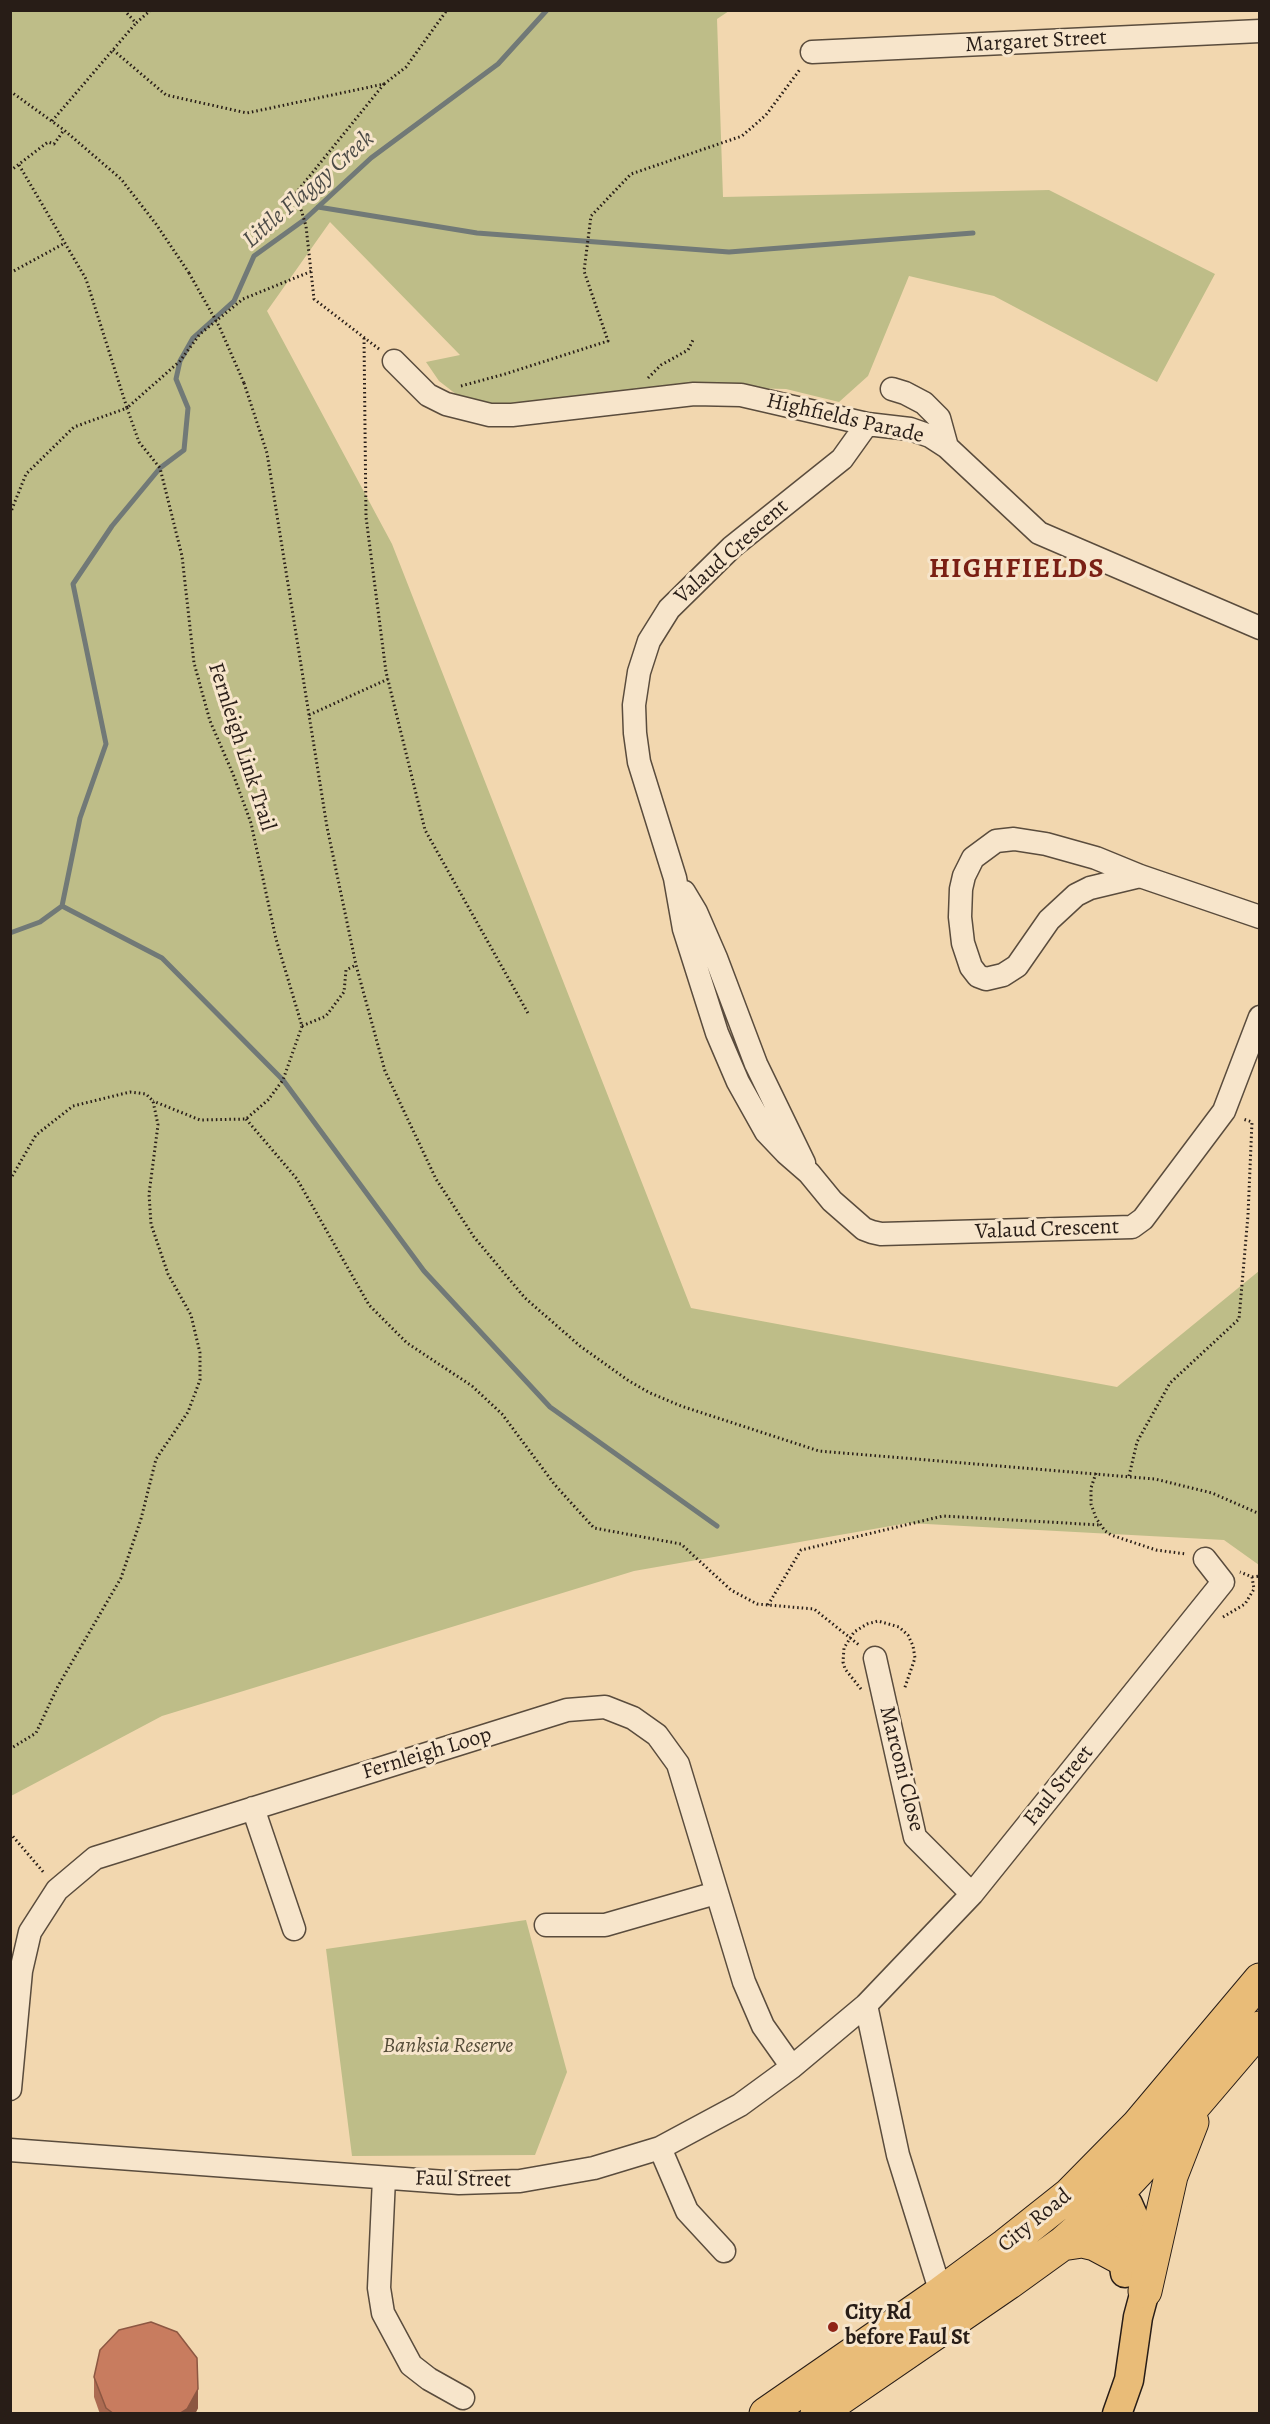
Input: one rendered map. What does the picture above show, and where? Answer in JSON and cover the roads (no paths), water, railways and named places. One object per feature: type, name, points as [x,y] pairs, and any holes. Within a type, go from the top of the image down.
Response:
[{"type":"highway","name":"City Road","points":[[766,2414],[941,2293],[1006,2245],[1088,2176],[1137,2125],[1260,1980]]},
{"type":"highway","name":"City Road","points":[[817,2414],[1062,2244],[1138,2171],[1260,2028]]},
{"type":"highway","points":[[1141,2304],[1171,2176],[1187,2132],[1217,2079]]},
{"type":"highway","points":[[1062,2244],[1089,2242],[1123,2259]]},
{"type":"main road","points":[[1088,2176],[1111,2199],[1128,2204],[1140,2231],[1144,2247],[1141,2304],[1129,2380],[1118,2414]]},
{"type":"main road","points":[[1111,2199],[1128,2296],[1141,2304]]},
{"type":"street","name":"Margaret Street","points":[[812,52],[1260,31]]},
{"type":"street","name":"Highfields Parade","points":[[394,361],[428,395],[446,404],[490,415],[512,415],[694,394],[741,395],[867,424],[910,429],[930,436],[947,447],[1039,533],[1260,628]]},
{"type":"street","points":[[892,389],[924,403],[939,418],[947,447]]},
{"type":"street","name":"Valaud Crescent","points":[[867,424],[842,459],[732,547],[669,609],[649,641],[639,672],[634,705],[639,762],[675,878],[696,912],[756,1064],[808,1173],[832,1201],[864,1229],[872,1232],[1132,1227],[1143,1219],[1224,1111],[1260,1017]]},
{"type":"street","points":[[1140,876],[1090,888],[1076,895],[1049,920],[1017,966],[1003,975],[986,979],[978,976],[971,967],[963,943],[960,917],[961,889],[964,876],[973,858],[996,841],[1014,839],[1046,844],[1096,858],[1140,876],[1260,917]]},
{"type":"street","name":"Faul Street","points":[[10,2150],[459,2183],[520,2181],[594,2168],[660,2148],[740,2105],[792,2067],[866,2005],[972,1894],[1223,1582],[1205,1559]]},
{"type":"street","name":"Marconi Close","points":[[875,1658],[915,1837],[972,1894]]},
{"type":"street","name":"Fernleigh Loop","points":[[10,2089],[21,1971],[30,1932],[57,1890],[95,1858],[567,1710],[605,1707],[633,1718],[657,1735],[678,1764],[744,1982],[763,2026],[792,2067]]},
{"type":"street","points":[[253,1808],[294,1929]]},
{"type":"street","points":[[546,1925],[604,1924],[716,1893]]},
{"type":"street","points":[[866,2005],[898,2155],[941,2293]]},
{"type":"street","points":[[660,2148],[687,2211],[724,2251]]},
{"type":"street","points":[[384,2178],[378,2288],[383,2313],[411,2365],[429,2379],[463,2398]]},
{"type":"waterway","name":"Little Flaggy Creek","points":[[10,933],[40,922],[62,906],[80,818],[106,744],[73,584],[112,526],[160,468],[184,450],[188,408],[176,379],[180,361],[193,338],[234,301],[254,256],[304,220],[371,158],[498,64],[547,10]]},
{"type":"waterway","points":[[318,207],[477,233],[729,252],[973,233]]},
{"type":"waterway","points":[[62,906],[162,958],[283,1080],[424,1271],[550,1407],[717,1526]]},
{"type":"place","name":"City Rd before Faul St","points":[[833,2327]]},
{"type":"district","name":"HIGHFIELDS","points":[[1017,570]]},
{"type":"park label","name":"Banksia Reserve","points":[[448,2047]]}]
